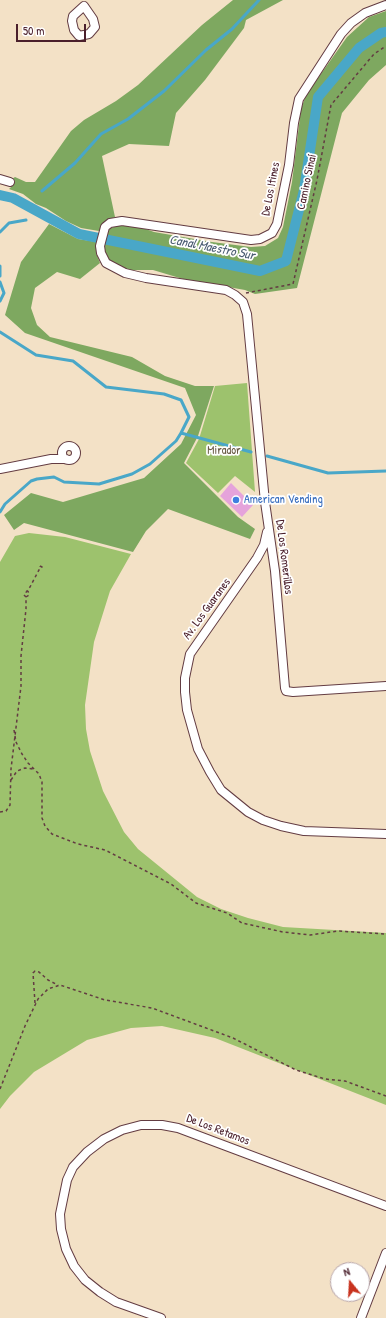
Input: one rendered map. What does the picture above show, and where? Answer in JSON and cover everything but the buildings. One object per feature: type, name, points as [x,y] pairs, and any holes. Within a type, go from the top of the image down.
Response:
[{"type":"street","name":"De Los Itines","points":[[243,302],[235,294],[216,288],[177,282],[148,274],[125,273],[106,263],[101,253],[100,246],[102,232],[110,224],[122,221],[251,240],[272,233],[277,224],[289,164],[294,123],[300,99],[341,34],[351,23],[365,13],[386,5]]},
{"type":"street","points":[[0,179],[10,182]]},
{"type":"street","name":"De Los Romerillos","points":[[243,302],[246,307],[248,325],[268,527],[275,571],[283,679],[286,691],[293,692],[386,686]]},
{"type":"street","points":[[0,469],[51,459],[74,458],[76,450],[69,446],[51,459]]},
{"type":"street","points":[[63,449],[62,454],[66,459]]},
{"type":"street","name":"Av. Los Guaranes","points":[[268,527],[264,546],[257,558],[190,654],[185,678],[185,692],[187,710],[198,748],[221,790],[248,812],[263,820],[304,831],[386,834]]},
{"type":"street","name":"De Los Retamos","points":[[161,1318],[116,1302],[85,1280],[74,1266],[66,1249],[60,1228],[63,1192],[73,1167],[87,1152],[104,1139],[122,1130],[141,1125],[162,1125],[194,1133],[386,1206]]},
{"type":"street","points":[[361,1318],[386,1253]]},
{"type":"path","name":"Camino Sinaí","points":[[235,294],[293,284],[317,180],[331,105],[374,54],[386,46]]},
{"type":"path","points":[[0,812],[6,811],[9,808],[14,730],[20,686],[26,597],[24,593],[28,591],[40,568]]},
{"type":"path","points":[[14,730],[16,742],[22,754],[39,774],[42,782],[42,818],[45,826],[52,834],[78,844],[105,850],[171,884],[196,903],[227,913],[242,922],[282,932],[310,935],[338,931],[386,934]]},
{"type":"path","points":[[10,782],[17,770],[25,768],[34,769]]},
{"type":"path","points":[[35,1005],[33,973],[35,971],[39,972],[48,980],[60,985],[105,1000],[152,1008],[233,1038],[296,1070],[325,1079],[345,1081],[386,1096]]},
{"type":"path","points":[[0,1089],[35,1005],[45,991],[55,985],[60,985]]},
{"type":"green space","points":[[233,0],[283,0],[246,20],[244,28],[205,80],[176,113],[169,146],[129,144],[102,156],[115,217],[107,220],[99,231],[81,228],[66,221],[46,208],[36,204],[23,194],[9,189],[14,184],[15,181],[12,179],[15,177],[26,182],[35,182],[71,131],[84,120],[116,101],[138,85],[202,25]]},
{"type":"green space","points":[[386,11],[386,65],[369,80],[342,113],[297,288],[255,294],[245,290],[183,279],[153,270],[125,270],[109,261],[103,246],[106,233],[111,228],[120,225],[140,227],[154,232],[212,242],[251,247],[265,246],[278,238],[283,227],[292,182],[301,109],[306,95],[347,37],[369,17]]},
{"type":"green space","points":[[49,224],[78,239],[97,242],[96,253],[100,263],[80,279],[57,272],[35,288],[31,308],[37,325],[50,337],[132,357],[165,376],[195,386],[214,386],[198,436],[184,463],[238,517],[255,529],[250,539],[168,509],[146,531],[133,552],[24,523],[14,530],[4,515],[31,493],[63,502],[144,478],[181,444],[196,415],[185,388],[25,333],[5,315],[21,262]]},
{"type":"green space","name":"Mirador","points":[[247,383],[255,492],[235,476],[218,493],[186,463],[199,439],[215,386]]},
{"type":"green space","points":[[29,533],[65,537],[131,554],[110,591],[94,642],[85,705],[86,729],[90,751],[103,791],[124,832],[138,849],[197,897],[221,909],[283,927],[386,933],[386,1105],[215,1038],[162,1026],[131,1028],[87,1040],[34,1072],[10,1096],[0,1109],[0,562],[15,536]]},
{"type":"waterway","points":[[42,191],[75,163],[101,134],[128,119],[164,91],[206,50],[232,29],[259,0]]},
{"type":"waterway","name":"Canal Maestro Sur","points":[[0,195],[13,198],[79,234],[260,271],[286,261],[304,190],[318,97],[359,48],[381,33],[386,32]]},
{"type":"waterway","points":[[0,232],[9,223],[26,220]]},
{"type":"waterway","points":[[0,266],[0,276]]},
{"type":"waterway","points":[[0,282],[4,293],[0,301]]},
{"type":"waterway","points":[[0,332],[36,355],[73,361],[106,387],[164,394],[181,400],[189,417],[181,433],[251,452]]},
{"type":"waterway","points":[[0,512],[5,504],[31,481],[37,479],[54,477],[64,482],[99,484],[132,474],[150,464],[176,441],[181,433]]},
{"type":"waterway","points":[[267,456],[328,473],[386,471]]},
{"type":"place","name":"American Vending","points":[[236,500]]}]
